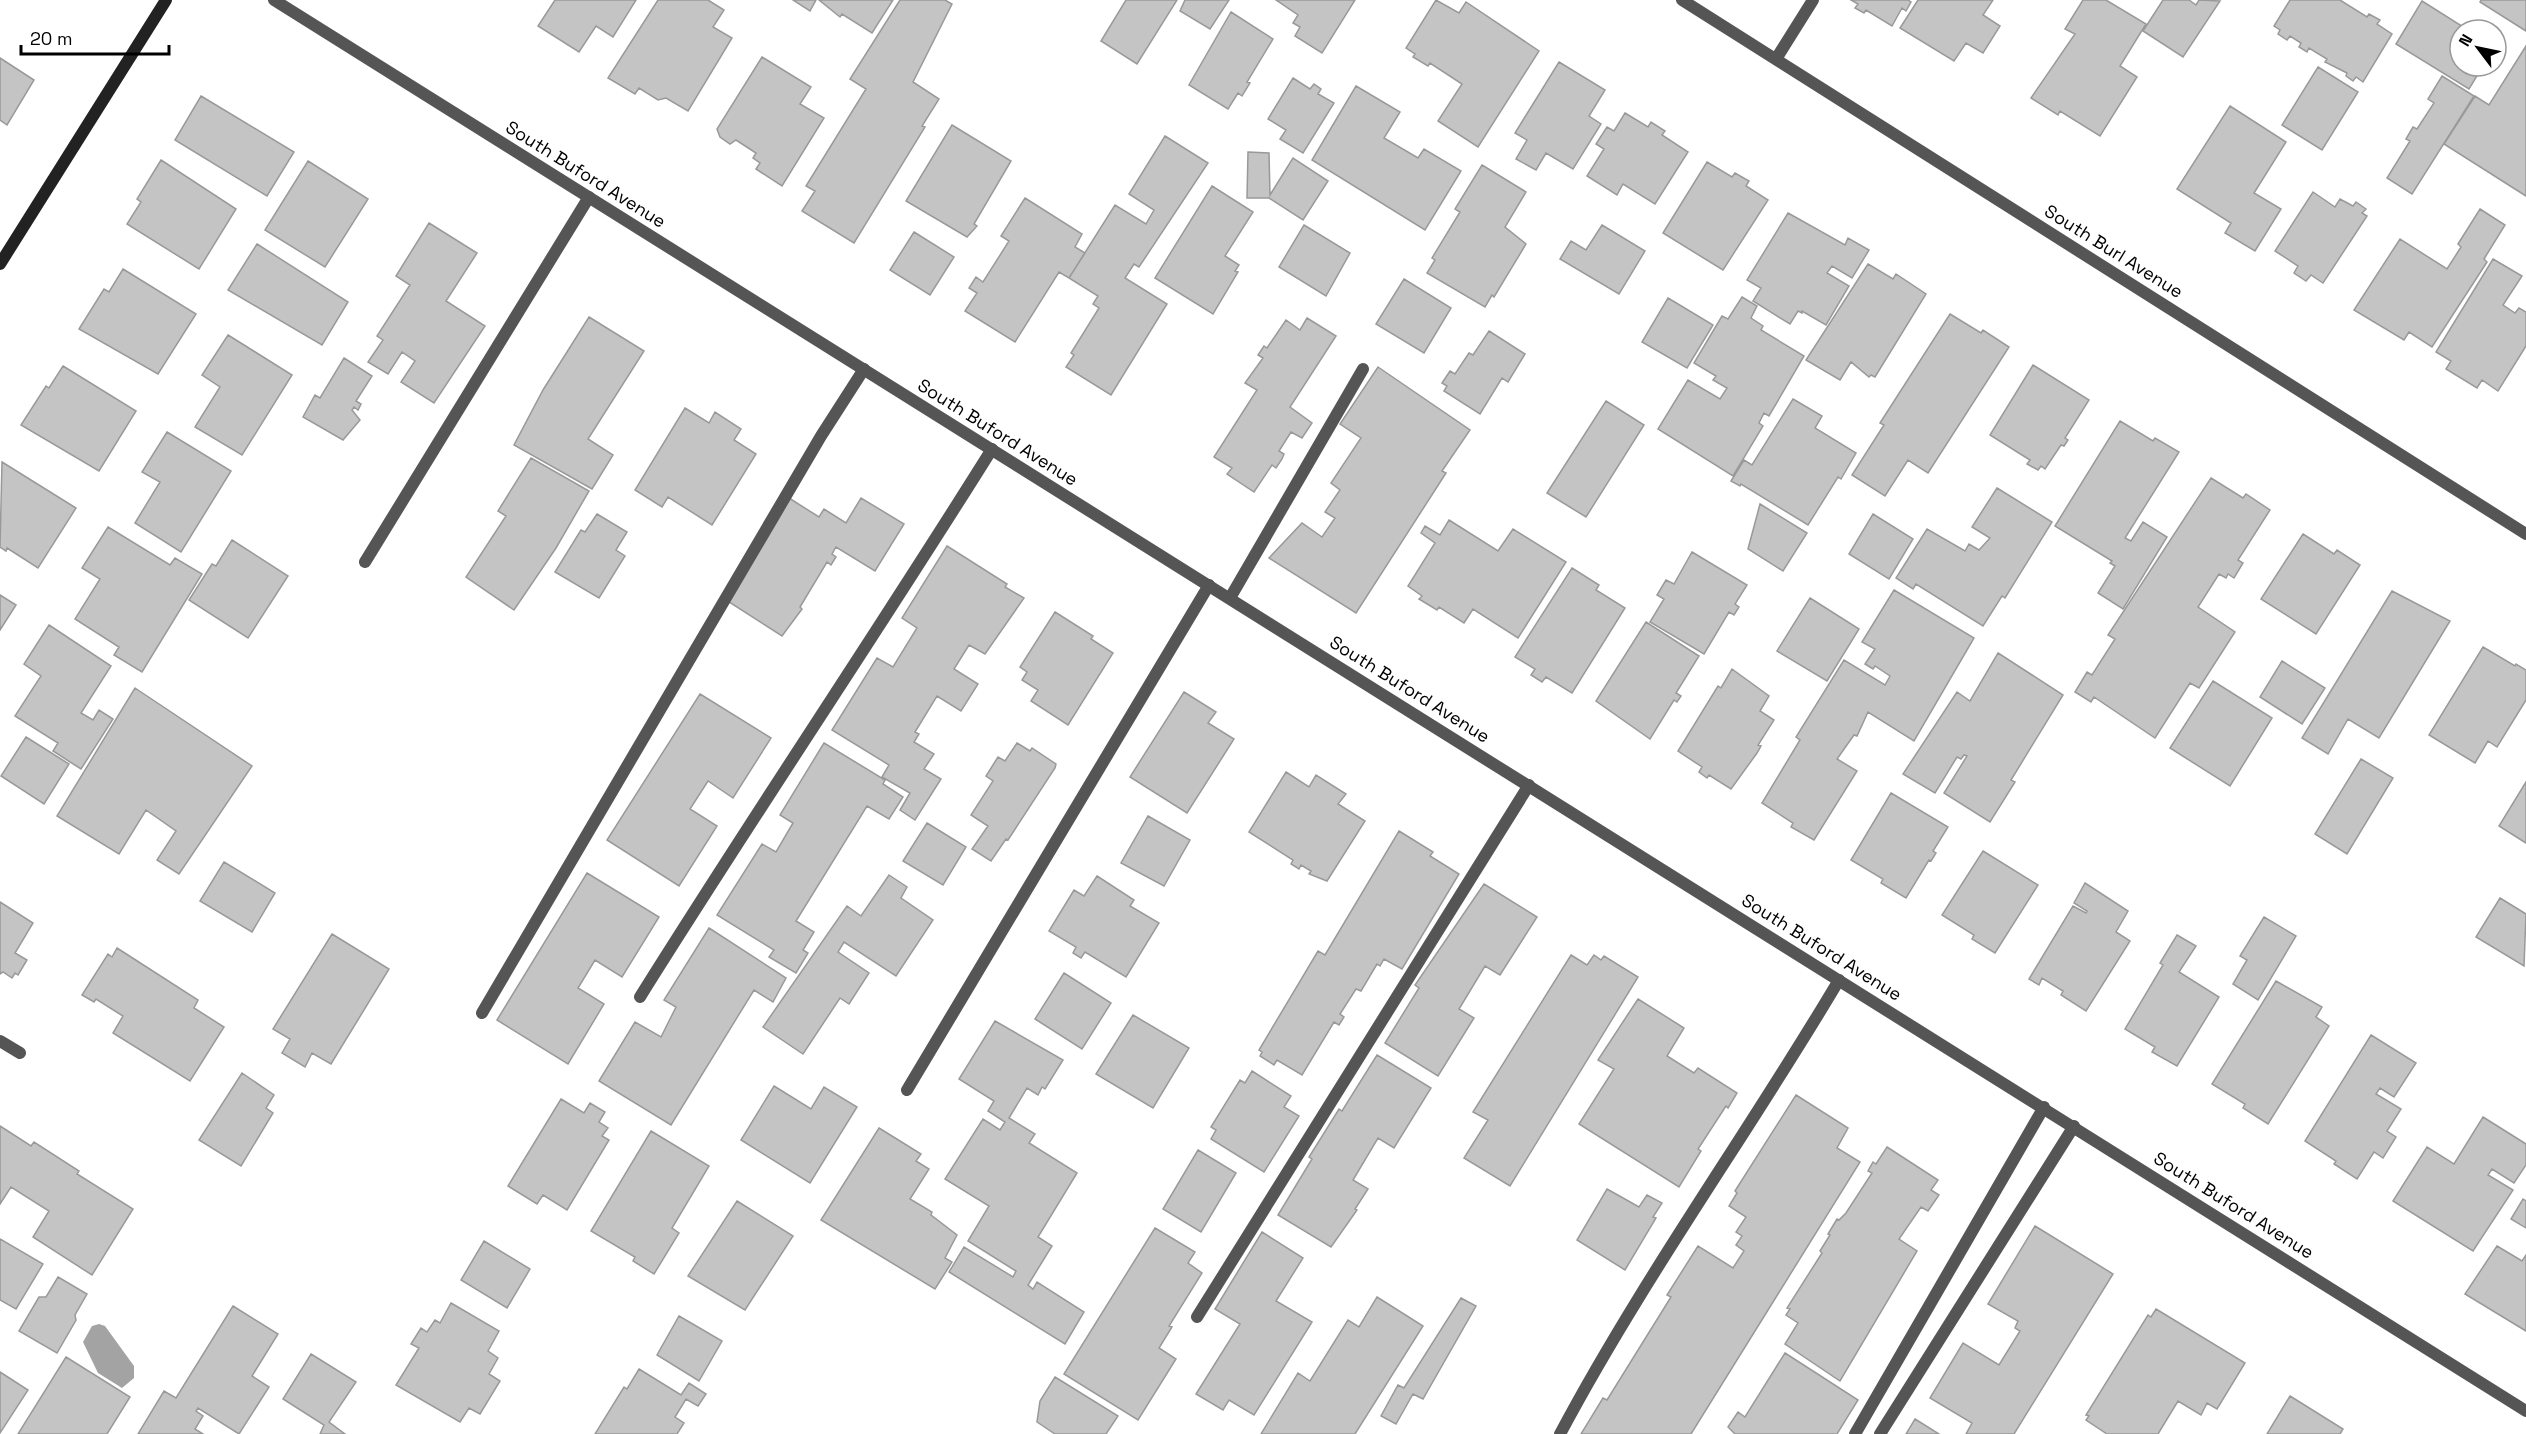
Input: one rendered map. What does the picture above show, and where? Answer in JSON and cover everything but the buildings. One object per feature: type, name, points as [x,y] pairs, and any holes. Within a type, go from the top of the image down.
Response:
[{"type":"street","points":[[0,264],[166,0]]},
{"type":"street","name":"South Buford Avenue","points":[[274,0],[2526,1411]]},
{"type":"street","name":"South Burl Avenue","points":[[1682,0],[2526,534]]},
{"type":"street","points":[[1776,59],[1813,0]]},
{"type":"street","points":[[365,562],[589,197]]},
{"type":"street","points":[[482,1013],[821,436],[864,369]]},
{"type":"street","points":[[1230,598],[1363,369]]},
{"type":"street","points":[[640,997],[736,843],[916,571],[992,449]]},
{"type":"street","points":[[907,1090],[1209,585]]},
{"type":"street","points":[[1197,1317],[1529,785]]},
{"type":"street","points":[[1560,1434],[1595,1367],[1776,1087],[1839,980]]},
{"type":"street","points":[[0,1041],[20,1053]]},
{"type":"street","points":[[1856,1434],[2044,1107]]},
{"type":"street","points":[[1880,1434],[2074,1126]]},
{"type":"shaded area","points":[[99,1324],[105,1326],[134,1366],[134,1378],[122,1388],[98,1373],[83,1342],[92,1326]]}]
